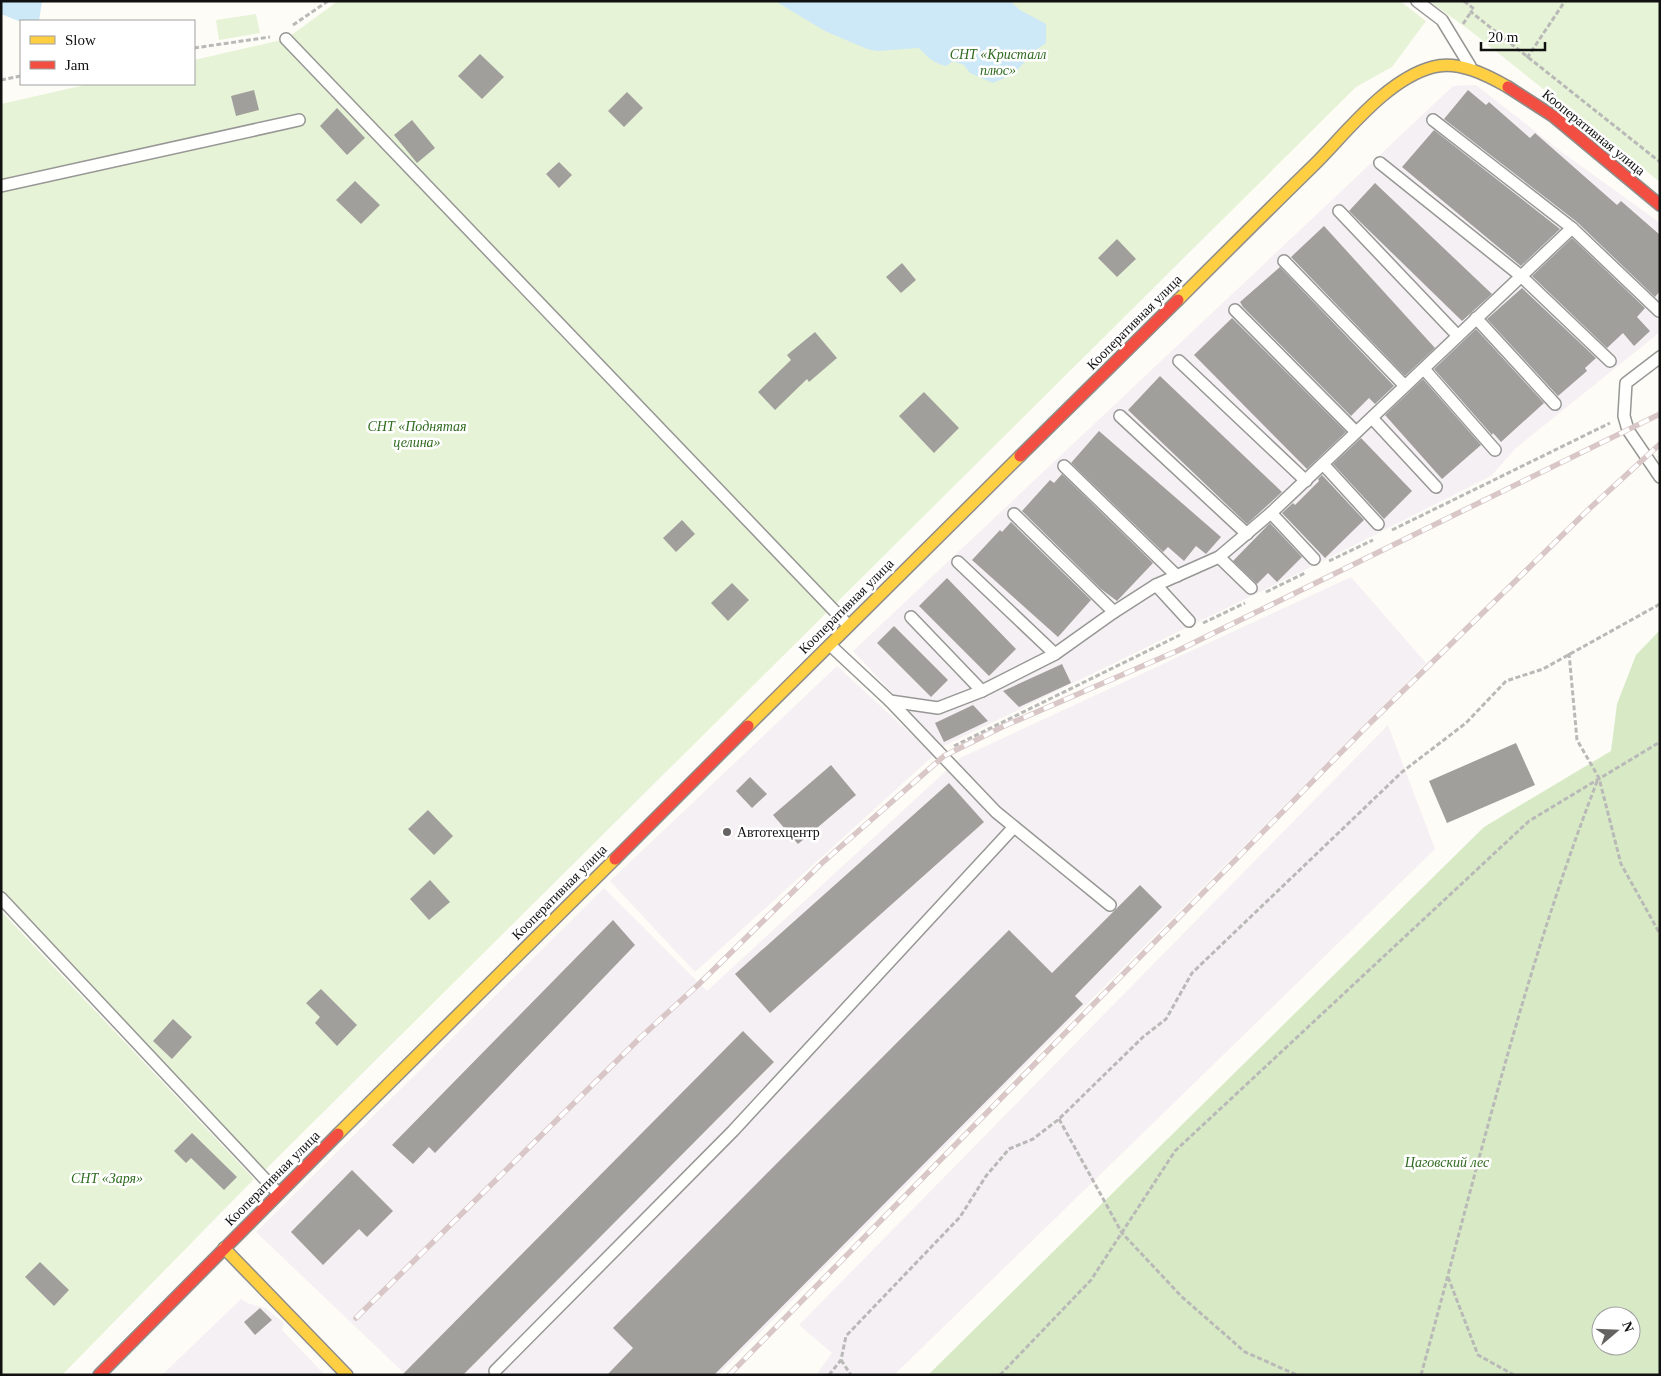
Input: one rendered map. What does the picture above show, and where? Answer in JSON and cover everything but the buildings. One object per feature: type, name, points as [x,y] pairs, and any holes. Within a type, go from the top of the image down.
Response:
[{"type":"main road","name":"Кооперативная улица","points":[[99,1375],[278,1193],[848,625],[1389,92],[1411,76],[1436,66],[1471,67],[1536,103],[1660,205]]},
{"type":"main road","points":[[224,1248],[347,1375]]},
{"type":"lane","points":[[1417,1],[1442,20],[1471,67]]},
{"type":"lane","points":[[281,37],[848,625]]},
{"type":"lane","points":[[1,186],[299,120]]},
{"type":"lane","points":[[1433,120],[1572,228],[1659,311]]},
{"type":"lane","points":[[1380,163],[1521,276],[1610,362]]},
{"type":"lane","points":[[1339,211],[1458,336]]},
{"type":"lane","points":[[890,701],[938,708],[982,691],[1055,654],[1156,585],[1220,557],[1306,481],[1572,228]]},
{"type":"lane","points":[[1284,261],[1405,386]]},
{"type":"lane","points":[[1235,310],[1356,432]]},
{"type":"lane","points":[[1476,318],[1555,404]]},
{"type":"lane","points":[[1660,357],[1626,383],[1624,416],[1628,430],[1660,477]]},
{"type":"lane","points":[[1179,361],[1306,481]]},
{"type":"lane","points":[[1424,369],[1495,450]]},
{"type":"lane","points":[[1120,416],[1247,534]]},
{"type":"lane","points":[[1372,418],[1436,487]]},
{"type":"lane","points":[[1323,464],[1378,524]]},
{"type":"lane","points":[[1064,466],[1177,576]]},
{"type":"lane","points":[[1271,513],[1316,564]]},
{"type":"lane","points":[[1014,514],[1114,612]]},
{"type":"lane","points":[[1220,557],[1254,594]]},
{"type":"lane","points":[[958,562],[1055,654]]},
{"type":"lane","points":[[1156,585],[1192,626]]},
{"type":"lane","points":[[911,617],[982,691]]},
{"type":"lane","points":[[829,644],[890,701],[996,812],[1110,904]]},
{"type":"lane","points":[[495,1371],[733,1131],[1014,827]]},
{"type":"lane","points":[[1,898],[278,1193]]},
{"type":"path","points":[[291,26],[328,1]]},
{"type":"path","points":[[1464,1],[1474,9],[1471,12],[1660,162]]},
{"type":"path","points":[[1528,58],[1565,1]]},
{"type":"path","points":[[195,48],[281,37]]},
{"type":"path","points":[[1,80],[20,76]]},
{"type":"path","points":[[1384,534],[1624,416]]},
{"type":"path","points":[[940,753],[1254,594],[1376,538]]},
{"type":"path","points":[[830,1375],[840,1360],[846,1336],[960,1217],[986,1176],[1009,1150],[1033,1139],[1059,1119],[1143,1037],[1166,1019],[1192,973],[1402,772],[1466,723],[1506,682],[1543,669],[1660,604]]},
{"type":"path","points":[[1569,654],[1577,740],[1599,778],[1621,864],[1660,934]]},
{"type":"path","points":[[1000,1375],[1091,1280],[1175,1151],[1529,821],[1660,742]]},
{"type":"path","points":[[1420,1375],[1508,1054],[1568,856],[1599,778]]},
{"type":"path","points":[[1059,1119],[1122,1233],[1182,1297],[1245,1352],[1297,1375]]},
{"type":"path","points":[[1448,1276],[1478,1355],[1514,1375]]},
{"type":"path","points":[[840,1360],[851,1375]]},
{"type":"shaded area","points":[[1476,85],[1563,153],[1660,223],[1660,332],[1516,448],[1491,476],[1305,570],[942,747],[853,651],[1453,86]]},
{"type":"shaded area","points":[[1351,577],[1426,663],[718,1375],[402,1375],[404,1373],[256,1232],[604,888],[707,991],[960,758]]},
{"type":"shaded area","points":[[837,666],[934,755],[695,972],[610,881]]},
{"type":"shaded area","points":[[1388,725],[1435,849],[894,1375],[816,1375],[832,1353],[799,1325]]},
{"type":"shaded area","points":[[241,1299],[247,1303],[265,1308],[284,1323],[282,1330],[325,1375],[162,1375]]},
{"type":"green space","name":"СНТ «Поднятая целина»","points":[[338,1],[1400,1],[1426,21],[1392,67],[1356,87],[264,1171],[1,890],[1,104],[85,85],[195,85],[195,60],[286,39]]},
{"type":"green space","points":[[1429,1],[1660,1],[1660,182],[1468,29]]},
{"type":"green space","points":[[256,14],[260,33],[219,40],[216,20]]},
{"type":"green space","name":"Цаговский лес","points":[[1660,630],[1660,1375],[928,1375],[1484,827],[1611,751],[1617,704],[1636,655]]},
{"type":"green space","name":"СНТ «Заря»","points":[[1,911],[254,1179],[62,1375],[1,1375]]},
{"type":"water","points":[[1,1],[42,1],[39,20],[20,20],[20,22],[1,14]]},
{"type":"water","points":[[775,1],[1010,1],[1020,10],[1046,24],[1046,43],[1033,52],[1015,73],[993,83],[970,73],[964,65],[953,61],[946,66],[938,64],[919,48],[877,51],[867,49],[825,31]]},
{"type":"railway","points":[[356,1318],[641,1037],[699,984],[822,863],[944,756],[1002,727],[1177,651],[1660,414]]},
{"type":"railway","points":[[729,1375],[1365,728],[1589,509],[1660,444]]},
{"type":"traffic: slow","points":[[1178,300],[1369,108],[1400,83],[1416,73],[1433,67],[1452,65],[1472,70],[1508,87]]},
{"type":"traffic: slow","points":[[748,726],[1020,456]]},
{"type":"traffic: slow","points":[[338,1134],[615,859]]},
{"type":"traffic: slow","points":[[224,1248],[347,1375]]},
{"type":"traffic: jam","points":[[1508,87],[1553,116],[1660,205]]},
{"type":"traffic: jam","points":[[1020,456],[1178,300]]},
{"type":"traffic: jam","points":[[615,859],[748,726]]},
{"type":"traffic: jam","points":[[99,1375],[338,1134]]},
{"type":"place","name":"Автотехцентр","points":[[727,832]]},
{"type":"park label","name":"СНТ «Кристалл плюс»","points":[[998,62]]}]
